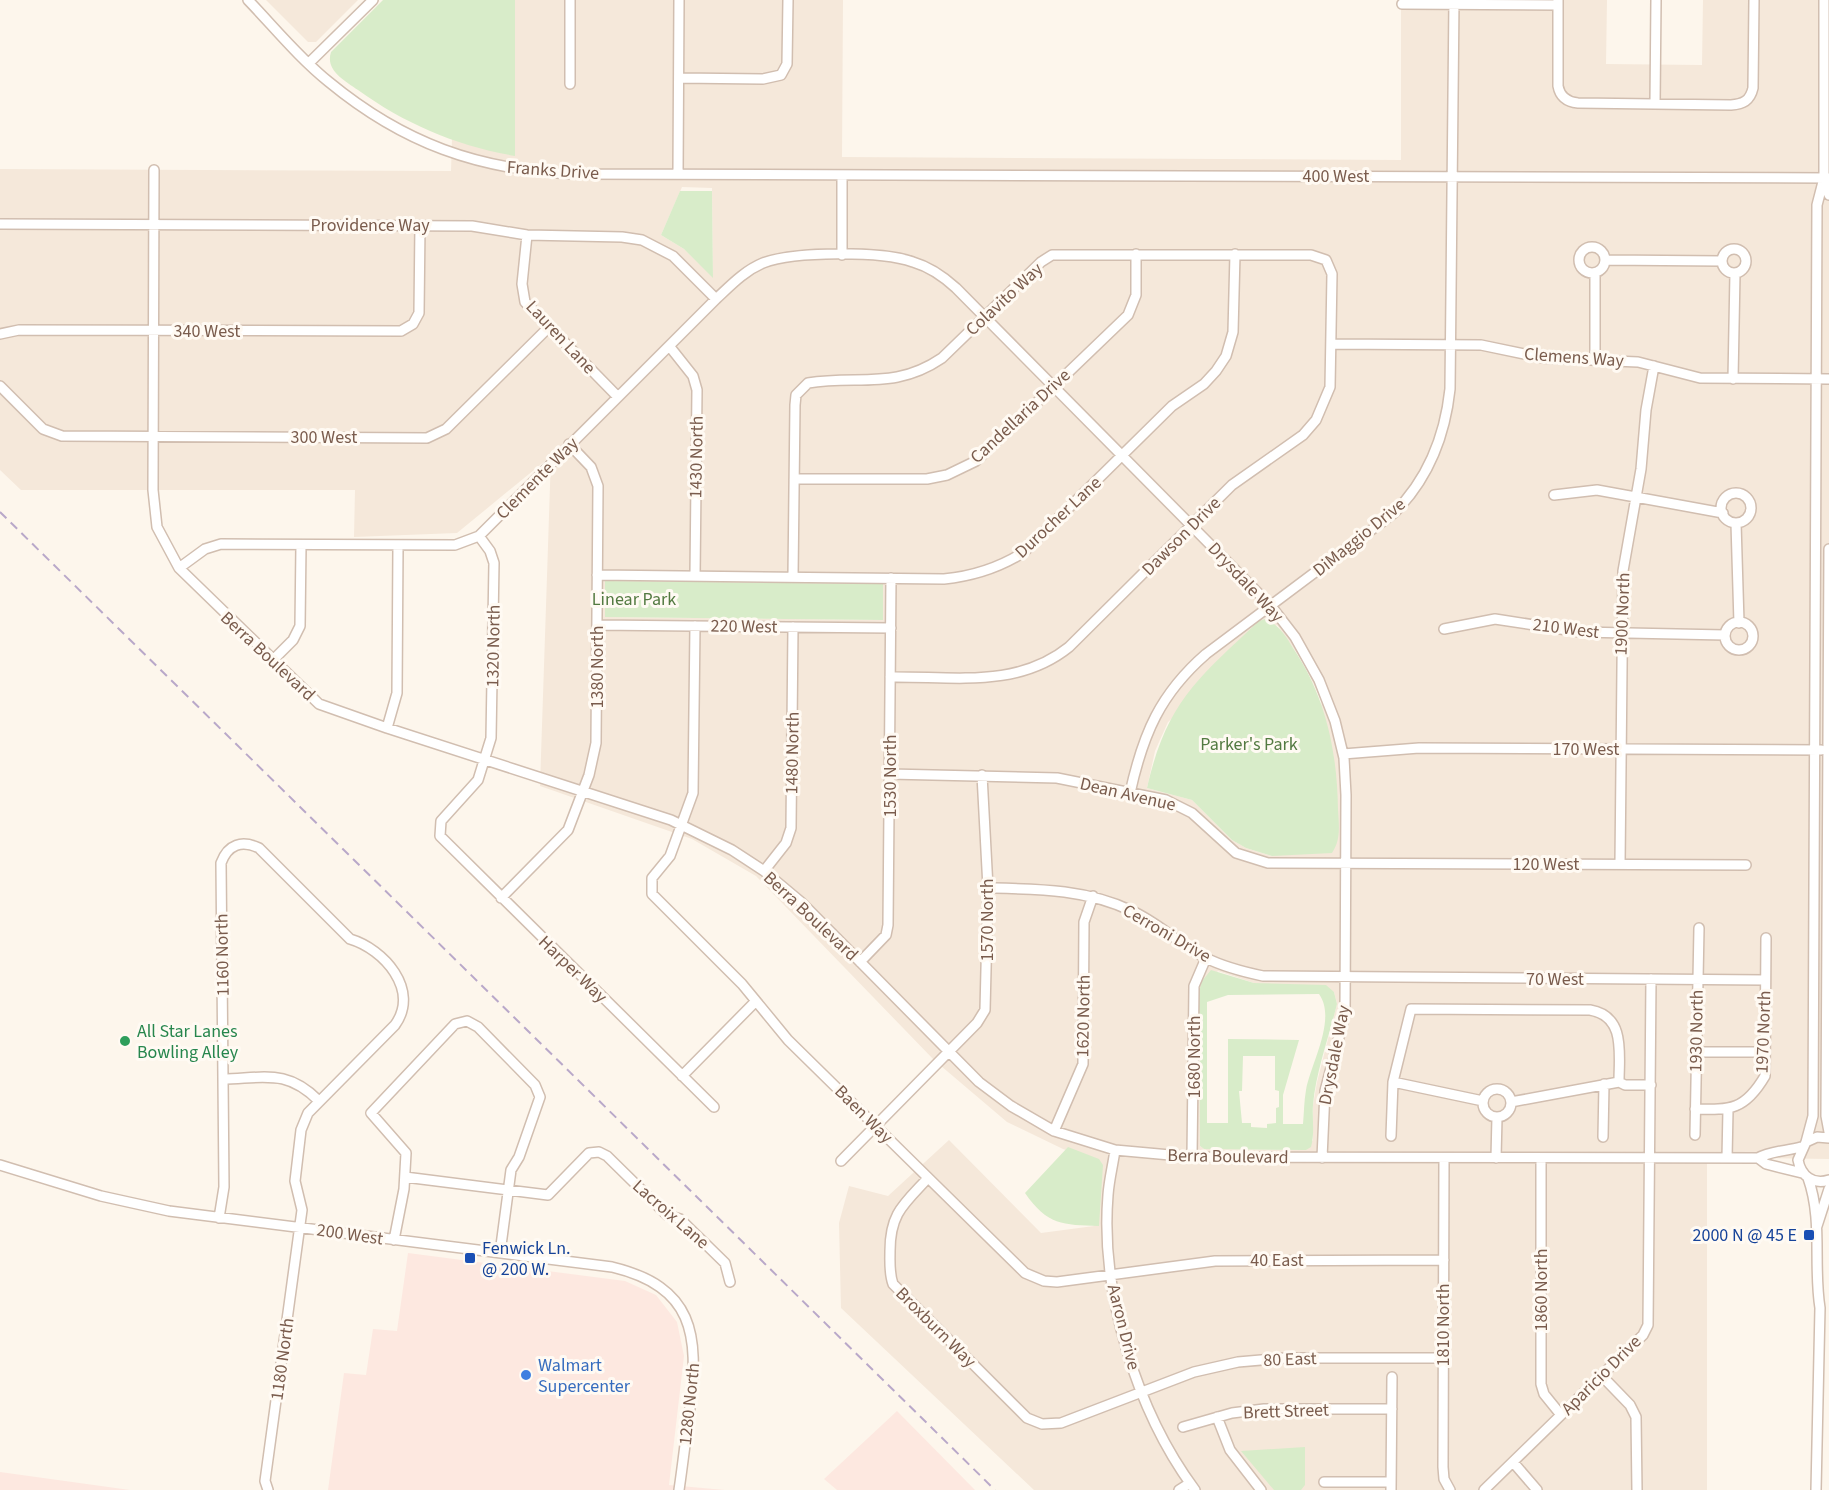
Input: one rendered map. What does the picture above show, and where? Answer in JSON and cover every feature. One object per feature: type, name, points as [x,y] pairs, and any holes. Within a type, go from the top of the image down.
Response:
[{"type":"street","name":"Franks Drive","points":[[248,0],[327,81],[382,121],[428,144],[473,160],[544,173],[842,175]]},
{"type":"street","points":[[309,63],[373,0]]},
{"type":"street","points":[[570,0],[570,84]]},
{"type":"street","points":[[678,173],[679,0]]},
{"type":"street","points":[[679,78],[769,79],[781,75],[787,64],[788,0]]},
{"type":"street","points":[[1655,104],[1656,0]]},
{"type":"street","points":[[1402,4],[1558,3],[1557,81],[1558,90],[1563,98],[1578,103],[1731,105],[1747,100],[1753,88],[1754,0]]},
{"type":"street","points":[[1824,0],[1826,178],[1829,195]]},
{"type":"street","name":"DiMaggio Drive","points":[[1130,793],[1142,743],[1168,694],[1201,658],[1385,521],[1417,486],[1436,450],[1444,426],[1450,389],[1454,2]]},
{"type":"street","name":"Berra Boulevard","points":[[154,170],[154,516],[165,545],[179,568],[272,661],[319,704],[387,729],[682,824],[732,850],[764,871],[801,902],[987,1088],[1031,1119],[1054,1131],[1115,1150],[1192,1158],[1758,1158],[1766,1153],[1784,1153],[1817,1137],[1829,1138]]},
{"type":"street","points":[[842,175],[842,255]]},
{"type":"street","name":"400 West","points":[[842,175],[1826,178]]},
{"type":"street","points":[[1816,1490],[1820,1308],[1817,1290],[1817,1226],[1814,1196],[1798,1160],[1813,1116],[1817,205],[1826,178]]},
{"type":"street","name":"Providence Way","points":[[0,224],[472,226],[527,235],[622,237],[650,243],[673,256],[716,299]]},
{"type":"street","name":"340 West","points":[[0,334],[19,330],[397,331],[413,324],[419,309],[420,225]]},
{"type":"street","name":"Lauren Lane","points":[[527,235],[522,294],[528,306],[618,397]]},
{"type":"street","points":[[1591,247],[1598,248],[1605,260],[1603,267],[1595,273],[1585,272],[1580,266],[1581,252],[1591,247]]},
{"type":"street","points":[[1722,261],[1728,250],[1741,250],[1746,259],[1746,265],[1736,273],[1733,379]]},
{"type":"street","name":"Candellaria Drive","points":[[794,479],[917,480],[947,475],[984,454],[1128,315],[1136,295],[1136,254]]},
{"type":"street","name":"Durocher Lane","points":[[597,575],[965,577],[1006,563],[1024,552],[1172,406],[1204,384],[1221,364],[1233,332],[1235,254]]},
{"type":"street","name":"Clemente Way","points":[[179,568],[200,552],[216,545],[455,546],[479,536],[569,444],[743,274],[773,260],[794,256],[842,255]]},
{"type":"street","name":"Drysdale Way","points":[[842,255],[885,256],[924,266],[949,282],[1271,606],[1295,637],[1319,680],[1330,707],[1343,754],[1347,863],[1345,1014],[1322,1108],[1322,1158]]},
{"type":"street","name":"Colavito Way","points":[[794,479],[795,405],[796,395],[801,387],[816,382],[886,381],[916,372],[942,358],[1041,262],[1052,255],[1311,255],[1326,260]]},
{"type":"street","name":"Dawson Drive","points":[[890,676],[996,677],[1016,674],[1044,664],[1069,647],[1232,485],[1303,435],[1316,420],[1330,387],[1332,274],[1326,260]]},
{"type":"street","points":[[1605,260],[1722,261]]},
{"type":"street","points":[[1722,261],[1726,270],[1736,273]]},
{"type":"street","points":[[1595,273],[1595,359]]},
{"type":"street","name":"300 West","points":[[0,386],[43,429],[56,434],[432,437],[451,425],[549,327]]},
{"type":"street","name":"Clemens Way","points":[[1331,344],[1481,345],[1543,358],[1638,362],[1700,378],[1829,379]]},
{"type":"street","name":"1430 North","points":[[669,347],[693,376],[698,390],[695,576]]},
{"type":"street","name":"1900 North","points":[[1620,864],[1620,633],[1623,571],[1641,469],[1646,410],[1654,366]]},
{"type":"street","name":"1380 North","points":[[501,898],[568,830],[584,791],[596,742],[596,479],[587,461],[569,444]]},
{"type":"street","points":[[793,577],[794,479]]},
{"type":"street","points":[[1554,495],[1597,490],[1723,513]]},
{"type":"street","points":[[1737,494],[1745,497],[1750,504],[1750,513],[1744,520],[1736,523],[1728,520],[1723,513],[1722,504],[1728,496],[1737,494]]},
{"type":"street","points":[[1736,523],[1739,623]]},
{"type":"street","name":"1320 North","points":[[439,828],[441,821],[476,785],[492,731],[494,563],[490,551],[479,536]]},
{"type":"street","points":[[272,661],[293,640],[300,626],[301,545]]},
{"type":"street","points":[[387,729],[397,693],[398,546]]},
{"type":"street","points":[[1829,549],[1826,1116],[1829,1132]]},
{"type":"street","name":"1530 North","points":[[860,962],[886,935],[888,925],[891,578]]},
{"type":"street","name":"210 West","points":[[1444,629],[1495,619],[1567,631],[1725,635]]},
{"type":"street","points":[[1739,623],[1747,626],[1752,633],[1752,642],[1746,648],[1733,649],[1727,643],[1725,635],[1728,627],[1739,623]]},
{"type":"street","name":"220 West","points":[[597,625],[891,628]]},
{"type":"street","points":[[682,824],[690,804],[694,781],[695,626]]},
{"type":"street","name":"1480 North","points":[[764,871],[786,843],[791,828],[794,627]]},
{"type":"street","name":"170 West","points":[[1343,754],[1419,748],[1828,750]]},
{"type":"street","name":"Dean Avenue","points":[[890,774],[1057,778],[1130,793],[1184,808],[1223,844],[1251,860],[1268,863],[1347,863]]},
{"type":"street","name":"1570 North","points":[[841,1161],[977,1023],[986,1004],[988,888],[982,775]]},
{"type":"street","name":"Baen Way","points":[[682,824],[670,856],[656,873],[650,885],[656,900],[742,984],[788,1040],[1031,1276],[1050,1282],[1112,1275]]},
{"type":"street","name":"Harper Way","points":[[439,828],[444,843],[714,1107]]},
{"type":"street","name":"1160 North","points":[[219,1218],[224,1187],[221,863],[224,854],[239,844]]},
{"type":"street","name":"1180 North","points":[[239,844],[259,848],[350,939],[366,944],[402,983],[404,1003],[398,1020],[308,1113],[302,1130],[295,1181],[301,1200],[299,1227],[265,1481],[268,1490]]},
{"type":"street","name":"120 West","points":[[1347,863],[1746,865]]},
{"type":"street","name":"Cerroni Drive","points":[[988,888],[1054,890],[1093,896],[1153,921],[1206,958],[1263,976],[1346,978]]},
{"type":"street","name":"1620 North","points":[[1054,1131],[1083,1064],[1084,922],[1093,896]]},
{"type":"street","name":"1930 North","points":[[1695,1135],[1699,928]]},
{"type":"street","name":"1970 North","points":[[1728,1110],[1739,1106],[1765,1076],[1766,938]]},
{"type":"street","name":"1680 North","points":[[1192,1158],[1194,986],[1206,958]]},
{"type":"street","name":"70 West","points":[[1346,978],[1765,980]]},
{"type":"street","name":"Aparicio Drive","points":[[1484,1490],[1643,1335],[1648,1325],[1651,979]]},
{"type":"street","points":[[682,1076],[756,1001]]},
{"type":"street","points":[[1391,1136],[1393,1082],[1411,1009],[1596,1011],[1606,1015],[1617,1029],[1619,1082]]},
{"type":"street","points":[[394,1240],[405,1177],[406,1153],[371,1113],[455,1024],[467,1021],[478,1027],[539,1090],[539,1103],[519,1157],[510,1170],[500,1253]]},
{"type":"street","points":[[1695,1052],[1765,1052]]},
{"type":"street","points":[[223,1079],[290,1079],[305,1087],[319,1101]]},
{"type":"street","points":[[1393,1082],[1483,1101]]},
{"type":"street","points":[[1511,1102],[1619,1082],[1625,1085],[1650,1085]]},
{"type":"street","points":[[1602,1137],[1604,1084]]},
{"type":"street","points":[[1500,1089],[1509,1096],[1511,1102],[1507,1112],[1497,1117],[1486,1112],[1483,1101],[1489,1092],[1500,1089]]},
{"type":"street","points":[[1695,1109],[1728,1110],[1727,1158]]},
{"type":"street","points":[[1496,1158],[1497,1117]]},
{"type":"street","name":"Aaron Drive","points":[[1115,1150],[1108,1194],[1107,1228],[1112,1275],[1124,1336],[1142,1391],[1160,1431],[1192,1486]]},
{"type":"street","name":"Lacroix Lane","points":[[405,1177],[548,1195],[589,1154],[599,1152],[607,1156],[667,1215],[680,1218],[725,1263],[730,1282]]},
{"type":"street","name":"1810 North","points":[[1444,1158],[1443,1467],[1444,1479],[1450,1490]]},
{"type":"street","name":"1860 North","points":[[1541,1158],[1541,1384],[1544,1394],[1561,1415]]},
{"type":"street","name":"Berra Boulevard","points":[[1758,1158],[1766,1164],[1805,1176],[1815,1182],[1829,1180]]},
{"type":"street","name":"200 West","points":[[0,1165],[141,1206],[631,1272],[649,1279],[665,1291],[678,1304],[686,1319]]},
{"type":"street","name":"Broxburn Way","points":[[928,1178],[901,1208],[892,1222],[890,1268],[893,1284],[1027,1418],[1042,1424]]},
{"type":"street","points":[[1817,1226],[1829,1189]]},
{"type":"street","name":"40 East","points":[[1112,1275],[1245,1259],[1444,1260]]},
{"type":"street","name":"1280 North","points":[[679,1490],[695,1370],[693,1339],[686,1319]]},
{"type":"street","name":"80 East","points":[[1042,1424],[1061,1423],[1194,1372],[1259,1359],[1443,1358]]},
{"type":"street","points":[[1601,1375],[1630,1405],[1636,1417],[1637,1490]]},
{"type":"street","points":[[1324,1482],[1391,1486],[1392,1377]]},
{"type":"street","name":"Brett Street","points":[[1183,1427],[1217,1416],[1264,1409],[1392,1409]]},
{"type":"street","points":[[1217,1416],[1230,1450],[1261,1490]]},
{"type":"street","points":[[1513,1462],[1537,1490]]},
{"type":"street","points":[[1179,1490],[1192,1486]]},
{"type":"shaded area","points":[[266,0],[358,0],[316,42],[308,42]]},
{"type":"shaded area","points":[[515,0],[843,0],[842,157],[1401,160],[1401,0],[1607,0],[1606,64],[1702,65],[1703,0],[1829,0],[1829,1159],[1707,1157],[1707,1490],[1034,1490],[841,1308],[839,1223],[849,1186],[888,1196],[949,1140],[1041,1233],[1094,1226],[1098,1161],[1063,1149],[1007,1122],[934,1060],[756,876],[692,839],[540,786],[551,456],[457,533],[354,537],[355,490],[21,490],[0,470],[0,169],[451,171],[452,138]],"holes":[[[682,187],[712,188],[713,277],[684,249],[661,235]],[[608,582],[883,584],[883,620],[607,617]],[[1277,625],[1303,662],[1322,702],[1272,856],[1246,848],[1232,840],[1192,800],[1147,788],[1155,751],[1168,722]],[[1218,971],[1254,983],[1334,992],[1337,1004],[1313,1105],[1313,1140],[1306,1150],[1204,1149],[1200,1146],[1199,991]]]},
{"type":"shaded area","points":[[408,1253],[625,1281],[656,1295],[677,1322],[684,1356],[669,1485],[725,1490],[328,1490],[344,1373],[366,1375],[373,1329],[397,1331]]},
{"type":"shaded area","points":[[897,1411],[975,1490],[837,1490],[824,1479]]},
{"type":"shaded area","points":[[0,1472],[130,1490],[0,1490]]},
{"type":"green space","points":[[383,0],[515,0],[515,156],[452,140],[432,132],[394,113],[337,74],[331,64],[331,52]]},
{"type":"green space","points":[[680,191],[712,191],[713,278],[684,249],[661,235]]},
{"type":"green space","name":"Linear Park","points":[[605,581],[883,584],[883,620],[605,617]]},
{"type":"green space","name":"Parker's Park","points":[[1265,619],[1282,631],[1304,667],[1314,686],[1328,725],[1335,766],[1339,821],[1338,838],[1332,853],[1272,856],[1246,848],[1232,840],[1192,800],[1147,788],[1164,734],[1187,694],[1218,659],[1259,621]]},
{"type":"green space","points":[[1211,970],[1254,983],[1326,985],[1334,992],[1337,1004],[1315,1092],[1311,1147],[1306,1150],[1204,1149],[1200,1146],[1199,991],[1202,981]],"holes":[[[1319,994],[1324,1004],[1324,1028],[1306,1090],[1303,1124],[1283,1124],[1283,1095],[1299,1040],[1228,1039],[1228,1123],[1207,1123],[1207,1002],[1228,995]],[[1243,1056],[1275,1056],[1275,1090],[1279,1091],[1279,1107],[1276,1108],[1276,1123],[1267,1124],[1267,1128],[1251,1127],[1251,1123],[1242,1123],[1239,1091],[1242,1091]]]},
{"type":"green space","points":[[1068,1147],[1099,1159],[1103,1165],[1099,1226],[1066,1224],[1057,1221],[1041,1212],[1025,1193]]},
{"type":"green space","points":[[1305,1447],[1305,1485],[1301,1490],[1274,1490],[1241,1451]]},
{"type":"railway","points":[[0,512],[995,1490]]},
{"type":"place","name":"All Star Lanes Bowling Alley","points":[[125,1041]]},
{"type":"place","name":"2000 N @ 45 E","points":[[1809,1235]]},
{"type":"place","name":"Fenwick Ln. @ 200 W.","points":[[470,1258]]},
{"type":"place","name":"Walmart Supercenter","points":[[526,1375]]}]
